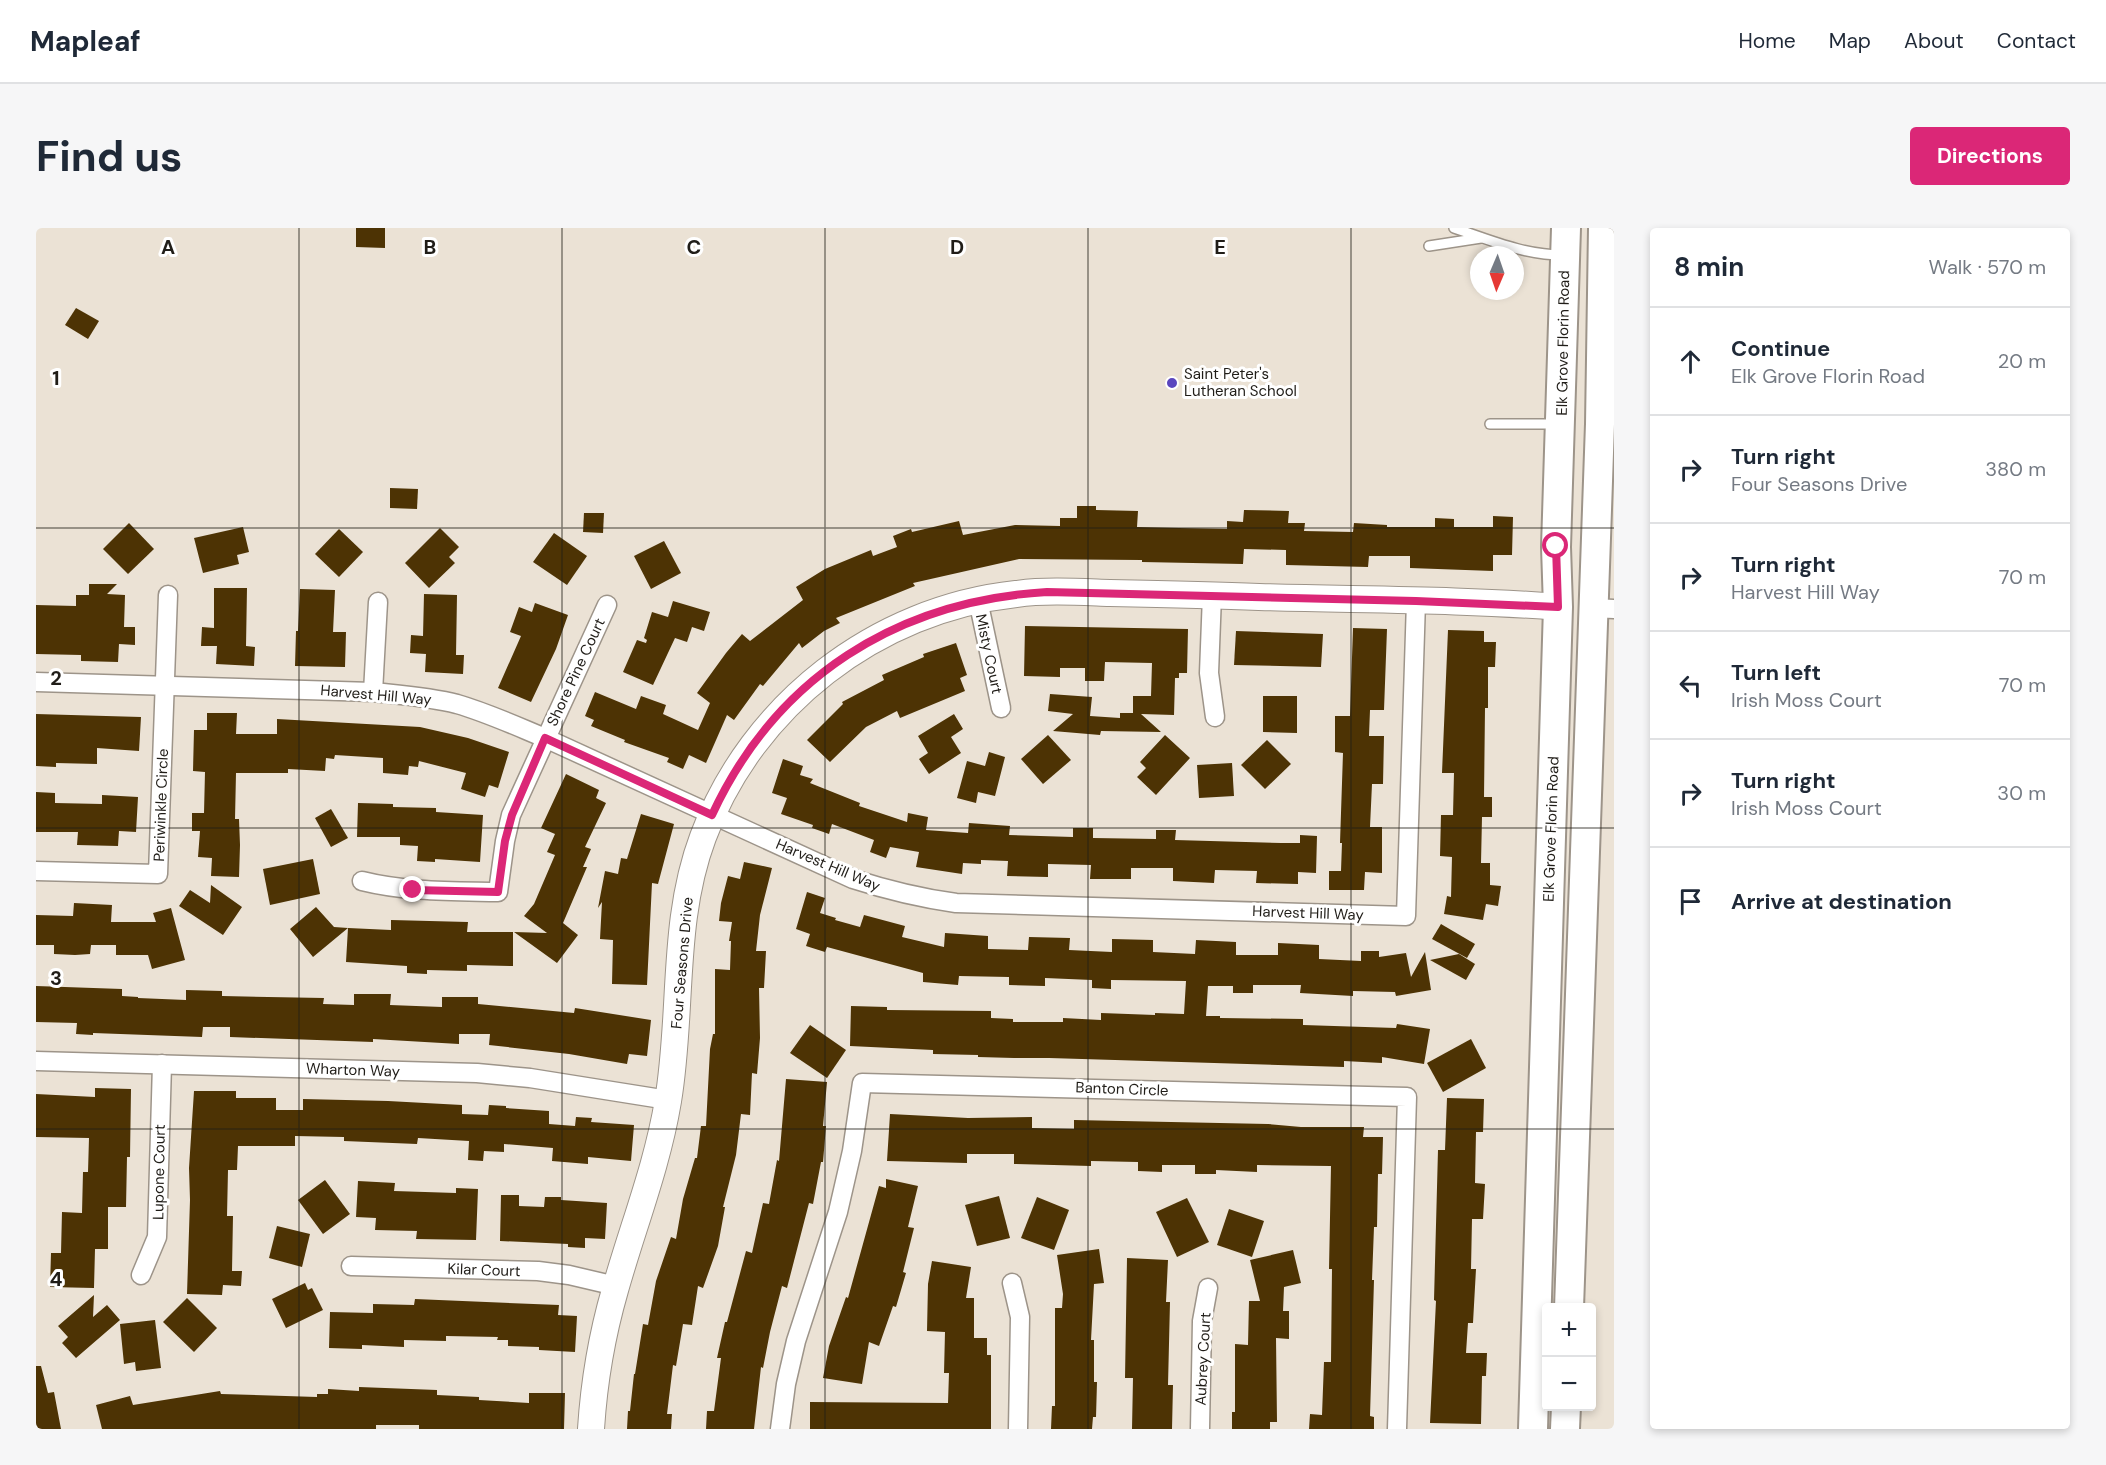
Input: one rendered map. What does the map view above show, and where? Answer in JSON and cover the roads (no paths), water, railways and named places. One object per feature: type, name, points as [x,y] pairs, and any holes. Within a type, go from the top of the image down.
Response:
[{"type":"main road","points":[[1569,1303],[1586,820],[1604,609],[1600,424],[1603,228]]},
{"type":"main road","name":"Elk Grove Florin Road","points":[[1533,1429],[1558,607],[1556,546],[1565,242]]},
{"type":"main road","points":[[1556,546],[1573,564],[1575,584],[1580,600],[1604,609]]},
{"type":"main road","points":[[1558,607],[1570,620],[1572,643],[1566,783],[1586,820]]},
{"type":"main road","points":[[1565,1429],[1566,1411]]},
{"type":"street","name":"Four Seasons Drive","points":[[591,1429],[597,1370],[616,1286],[645,1198],[658,1151],[668,1100],[675,1042],[682,920],[691,874],[712,815],[742,760],[770,724],[822,673],[849,654],[913,620],[978,600],[1015,594],[1047,592],[1212,595],[1558,607]]},
{"type":"street","points":[[165,686],[168,595]]},
{"type":"street","points":[[1212,595],[1209,673],[1215,717]]},
{"type":"street","name":"Misty Court","points":[[978,600],[1001,708]]},
{"type":"street","name":"Harvest Hill Way","points":[[36,682],[373,692],[418,696],[456,704],[494,716],[545,738],[853,879],[888,891],[919,897],[967,903],[1406,916],[1416,601]]},
{"type":"street","points":[[373,692],[378,602]]},
{"type":"street","name":"Shore Pine Court","points":[[362,881],[404,889],[498,892],[505,841],[512,815],[607,605]]},
{"type":"street","name":"Periwinkle Circle","points":[[36,871],[158,874],[165,686]]},
{"type":"street","name":"Wharton Way","points":[[36,1061],[477,1073],[530,1078],[668,1100]]},
{"type":"street","name":"Lupone Court","points":[[141,1275],[158,1237],[162,1065]]},
{"type":"street","name":"Banton Circle","points":[[780,1429],[786,1384],[796,1341],[838,1212],[852,1151],[862,1083],[1407,1097],[1396,1429]]},
{"type":"street","name":"Kilar Court","points":[[351,1266],[538,1271],[569,1275],[616,1286]]},
{"type":"street","points":[[1012,1283],[1020,1317],[1018,1429]]},
{"type":"street","name":"Aubrey Court","points":[[1200,1429],[1202,1321],[1208,1288]]},
{"type":"lane","points":[[1454,228],[1510,248],[1546,255],[1565,242]]},
{"type":"lane","points":[[1429,246],[1484,238]]},
{"type":"lane","points":[[1490,424],[1561,424]]},
{"type":"place","name":"Saint Peter's Lutheran School","points":[[1172,383]]}]
